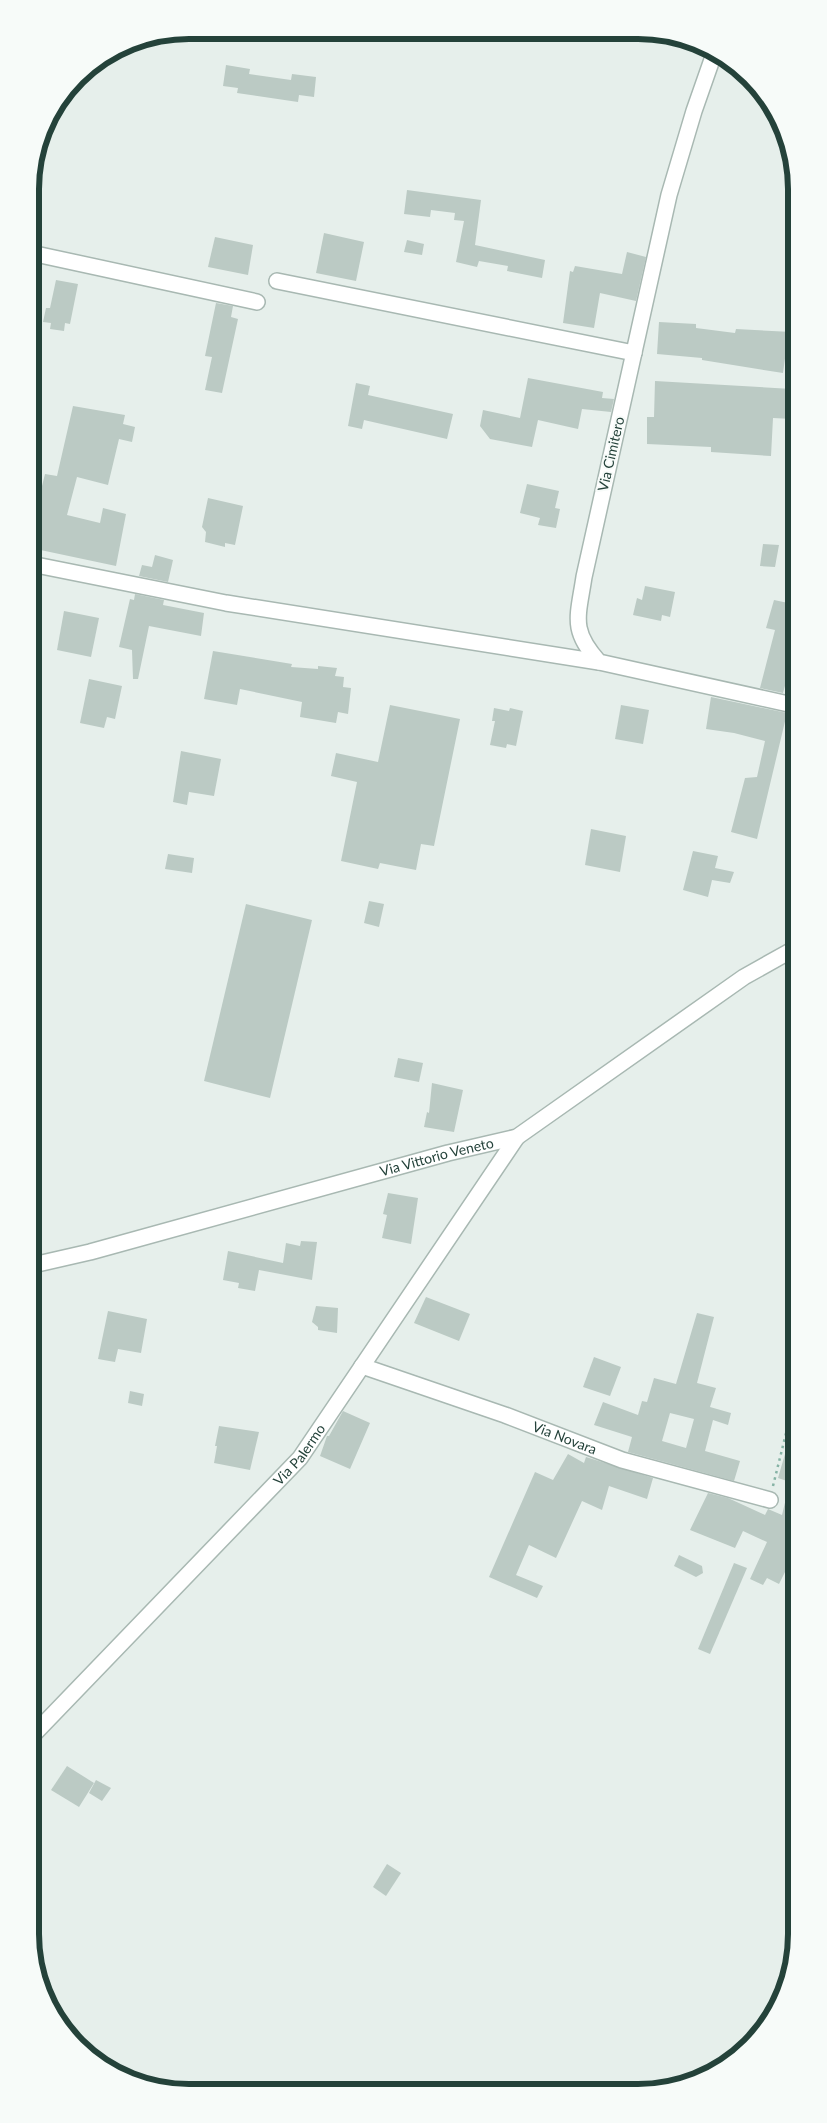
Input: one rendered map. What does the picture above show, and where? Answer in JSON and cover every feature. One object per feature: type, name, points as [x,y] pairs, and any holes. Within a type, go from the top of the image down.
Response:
[{"type":"street","name":"Via Cimitero","points":[[599,662],[585,646],[577,622],[584,578],[669,195],[694,111],[712,59]]},
{"type":"street","points":[[39,255],[257,302]]},
{"type":"street","points":[[277,281],[634,353]]},
{"type":"street","points":[[39,566],[226,603],[599,662],[788,704]]},
{"type":"street","name":"Via Vittorio Veneto","points":[[39,1264],[90,1252],[448,1153],[517,1137],[744,977],[788,952]]},
{"type":"street","name":"Via Palermo","points":[[39,1729],[300,1458],[517,1137]]},
{"type":"street","name":"Via Novara","points":[[362,1366],[505,1415],[622,1460],[770,1500]]},
{"type":"path","points":[[770,1500],[788,1426]]},
{"type":"building","points":[[226,65],[250,69],[249,74],[291,80],[292,74],[316,77],[314,97],[299,95],[298,102],[237,93],[238,88],[223,86]]},
{"type":"building","points":[[407,190],[481,200],[475,245],[545,260],[542,278],[507,271],[508,266],[479,261],[477,267],[456,262],[464,221],[454,220],[455,213],[431,210],[430,217],[404,214]]},
{"type":"building","points":[[324,233],[364,242],[356,281],[316,273]]},
{"type":"building","points":[[215,237],[253,245],[248,275],[208,267]]},
{"type":"building","points":[[407,240],[424,244],[422,255],[404,252]]},
{"type":"building","points":[[627,252],[646,257],[636,301],[600,293],[594,328],[563,323],[570,271],[573,272],[575,266],[622,274]]},
{"type":"building","points":[[56,280],[78,284],[70,324],[65,323],[64,331],[50,329],[51,323],[43,322],[46,308],[50,308]]},
{"type":"building","points":[[216,303],[233,306],[231,317],[238,319],[222,393],[205,390],[212,357],[205,356]]},
{"type":"building","points":[[659,322],[696,324],[696,328],[735,333],[736,329],[788,332],[783,373],[702,360],[702,358],[657,354]]},
{"type":"building","points":[[528,378],[603,392],[602,398],[614,399],[611,412],[582,409],[578,429],[538,420],[532,447],[490,439],[480,426],[483,410],[520,418]]},
{"type":"building","points":[[655,381],[788,389],[788,419],[773,418],[771,456],[711,452],[711,447],[647,444],[647,417],[654,417]]},
{"type":"building","points":[[356,383],[370,386],[368,395],[453,414],[447,439],[364,420],[362,429],[348,426]]},
{"type":"building","points":[[73,406],[125,415],[123,424],[135,427],[132,442],[119,439],[108,485],[77,477],[67,515],[100,523],[103,508],[126,514],[116,566],[39,550],[39,494],[45,474],[57,476]]},
{"type":"building","points":[[527,484],[559,491],[555,508],[560,509],[556,528],[538,525],[540,518],[520,513]]},
{"type":"building","points":[[208,498],[243,506],[235,545],[225,543],[225,547],[205,542],[206,532],[202,527]]},
{"type":"building","points":[[763,544],[779,545],[775,567],[760,566]]},
{"type":"building","points":[[155,555],[173,560],[168,582],[139,576],[142,565],[152,567]]},
{"type":"building","points":[[645,586],[675,592],[670,617],[662,615],[661,621],[633,615],[637,598],[642,600]]},
{"type":"building","points":[[135,594],[164,600],[163,605],[204,613],[201,636],[149,626],[138,679],[133,679],[132,650],[119,647],[130,599],[134,600]]},
{"type":"building","points":[[774,600],[788,603],[788,675],[783,693],[760,688],[775,630],[766,628]]},
{"type":"building","points":[[64,611],[99,618],[91,657],[57,650]]},
{"type":"building","points":[[213,651],[292,664],[291,667],[318,669],[318,666],[337,668],[335,676],[344,677],[343,687],[351,688],[348,714],[338,712],[336,723],[300,717],[302,702],[240,689],[237,705],[204,699]]},
{"type":"building","points":[[89,679],[122,686],[115,719],[107,717],[104,728],[80,723]]},
{"type":"building","points":[[711,697],[787,713],[757,839],[731,832],[745,778],[757,777],[765,741],[734,733],[706,729]]},
{"type":"building","points":[[390,705],[460,719],[434,846],[421,844],[416,870],[380,863],[378,869],[341,861],[357,782],[331,776],[336,753],[378,762]]},
{"type":"building","points":[[621,705],[649,710],[643,744],[615,739]]},
{"type":"building","points":[[494,708],[509,711],[510,708],[523,711],[516,746],[507,744],[506,748],[490,745],[495,721],[492,721]]},
{"type":"building","points":[[181,751],[221,759],[214,796],[189,792],[187,805],[173,802]]},
{"type":"building","points":[[591,829],[626,836],[620,872],[585,865]]},
{"type":"building","points":[[693,851],[718,856],[715,868],[734,872],[730,883],[712,880],[708,897],[683,890]]},
{"type":"building","points":[[168,854],[194,858],[192,873],[165,869]]},
{"type":"building","points":[[369,901],[384,904],[379,927],[364,923]]},
{"type":"building","points":[[246,904],[312,920],[270,1098],[204,1081]]},
{"type":"building","points":[[398,1058],[423,1063],[419,1082],[394,1077]]},
{"type":"building","points":[[432,1083],[463,1090],[454,1132],[424,1127],[427,1112],[429,1113]]},
{"type":"building","points":[[388,1193],[418,1198],[411,1244],[382,1238],[387,1215],[383,1214]]},
{"type":"building","points":[[301,1241],[317,1242],[312,1280],[259,1270],[255,1291],[238,1288],[239,1283],[223,1280],[228,1251],[283,1263],[286,1243],[300,1246]]},
{"type":"building","points":[[426,1297],[470,1314],[459,1341],[414,1323]]},
{"type":"building","points":[[316,1306],[338,1308],[337,1333],[318,1330],[318,1327],[312,1322]]},
{"type":"building","points":[[108,1311],[147,1319],[141,1353],[118,1349],[115,1362],[98,1359]]},
{"type":"building","points":[[697,1313],[714,1317],[697,1383],[716,1388],[710,1407],[731,1413],[728,1425],[713,1420],[705,1451],[740,1461],[734,1481],[628,1452],[632,1437],[594,1425],[603,1402],[638,1415],[642,1401],[647,1402],[654,1378],[676,1384]],"holes":[[[670,1413],[694,1419],[686,1448],[662,1441]]]},
{"type":"building","points":[[594,1357],[621,1367],[610,1396],[583,1387]]},
{"type":"building","points":[[130,1391],[144,1394],[142,1406],[128,1403]]},
{"type":"building","points":[[343,1411],[370,1423],[350,1469],[320,1456],[327,1436],[329,1436]]},
{"type":"building","points":[[219,1426],[259,1432],[250,1470],[214,1463]]},
{"type":"building","points":[[568,1454],[584,1463],[586,1457],[653,1478],[647,1499],[609,1486],[602,1510],[582,1501],[556,1558],[529,1545],[516,1575],[543,1586],[537,1598],[489,1577],[535,1472],[553,1480]]},
{"type":"building","points":[[785,1454],[788,1455],[788,1481],[778,1478]]},
{"type":"building","points":[[788,1490],[788,1566],[779,1584],[767,1578],[763,1585],[750,1579],[767,1542],[743,1531],[735,1548],[690,1530],[708,1493],[728,1498],[765,1515],[768,1509],[782,1515]]},
{"type":"building","points":[[679,1555],[702,1566],[703,1573],[696,1577],[674,1566]]},
{"type":"building","points":[[734,1563],[747,1568],[710,1654],[698,1649]]},
{"type":"building","points":[[67,1766],[94,1783],[79,1807],[51,1790]]},
{"type":"building","points":[[96,1780],[111,1788],[102,1801],[89,1793]]},
{"type":"building","points":[[387,1864],[401,1873],[386,1896],[373,1887]]}]
